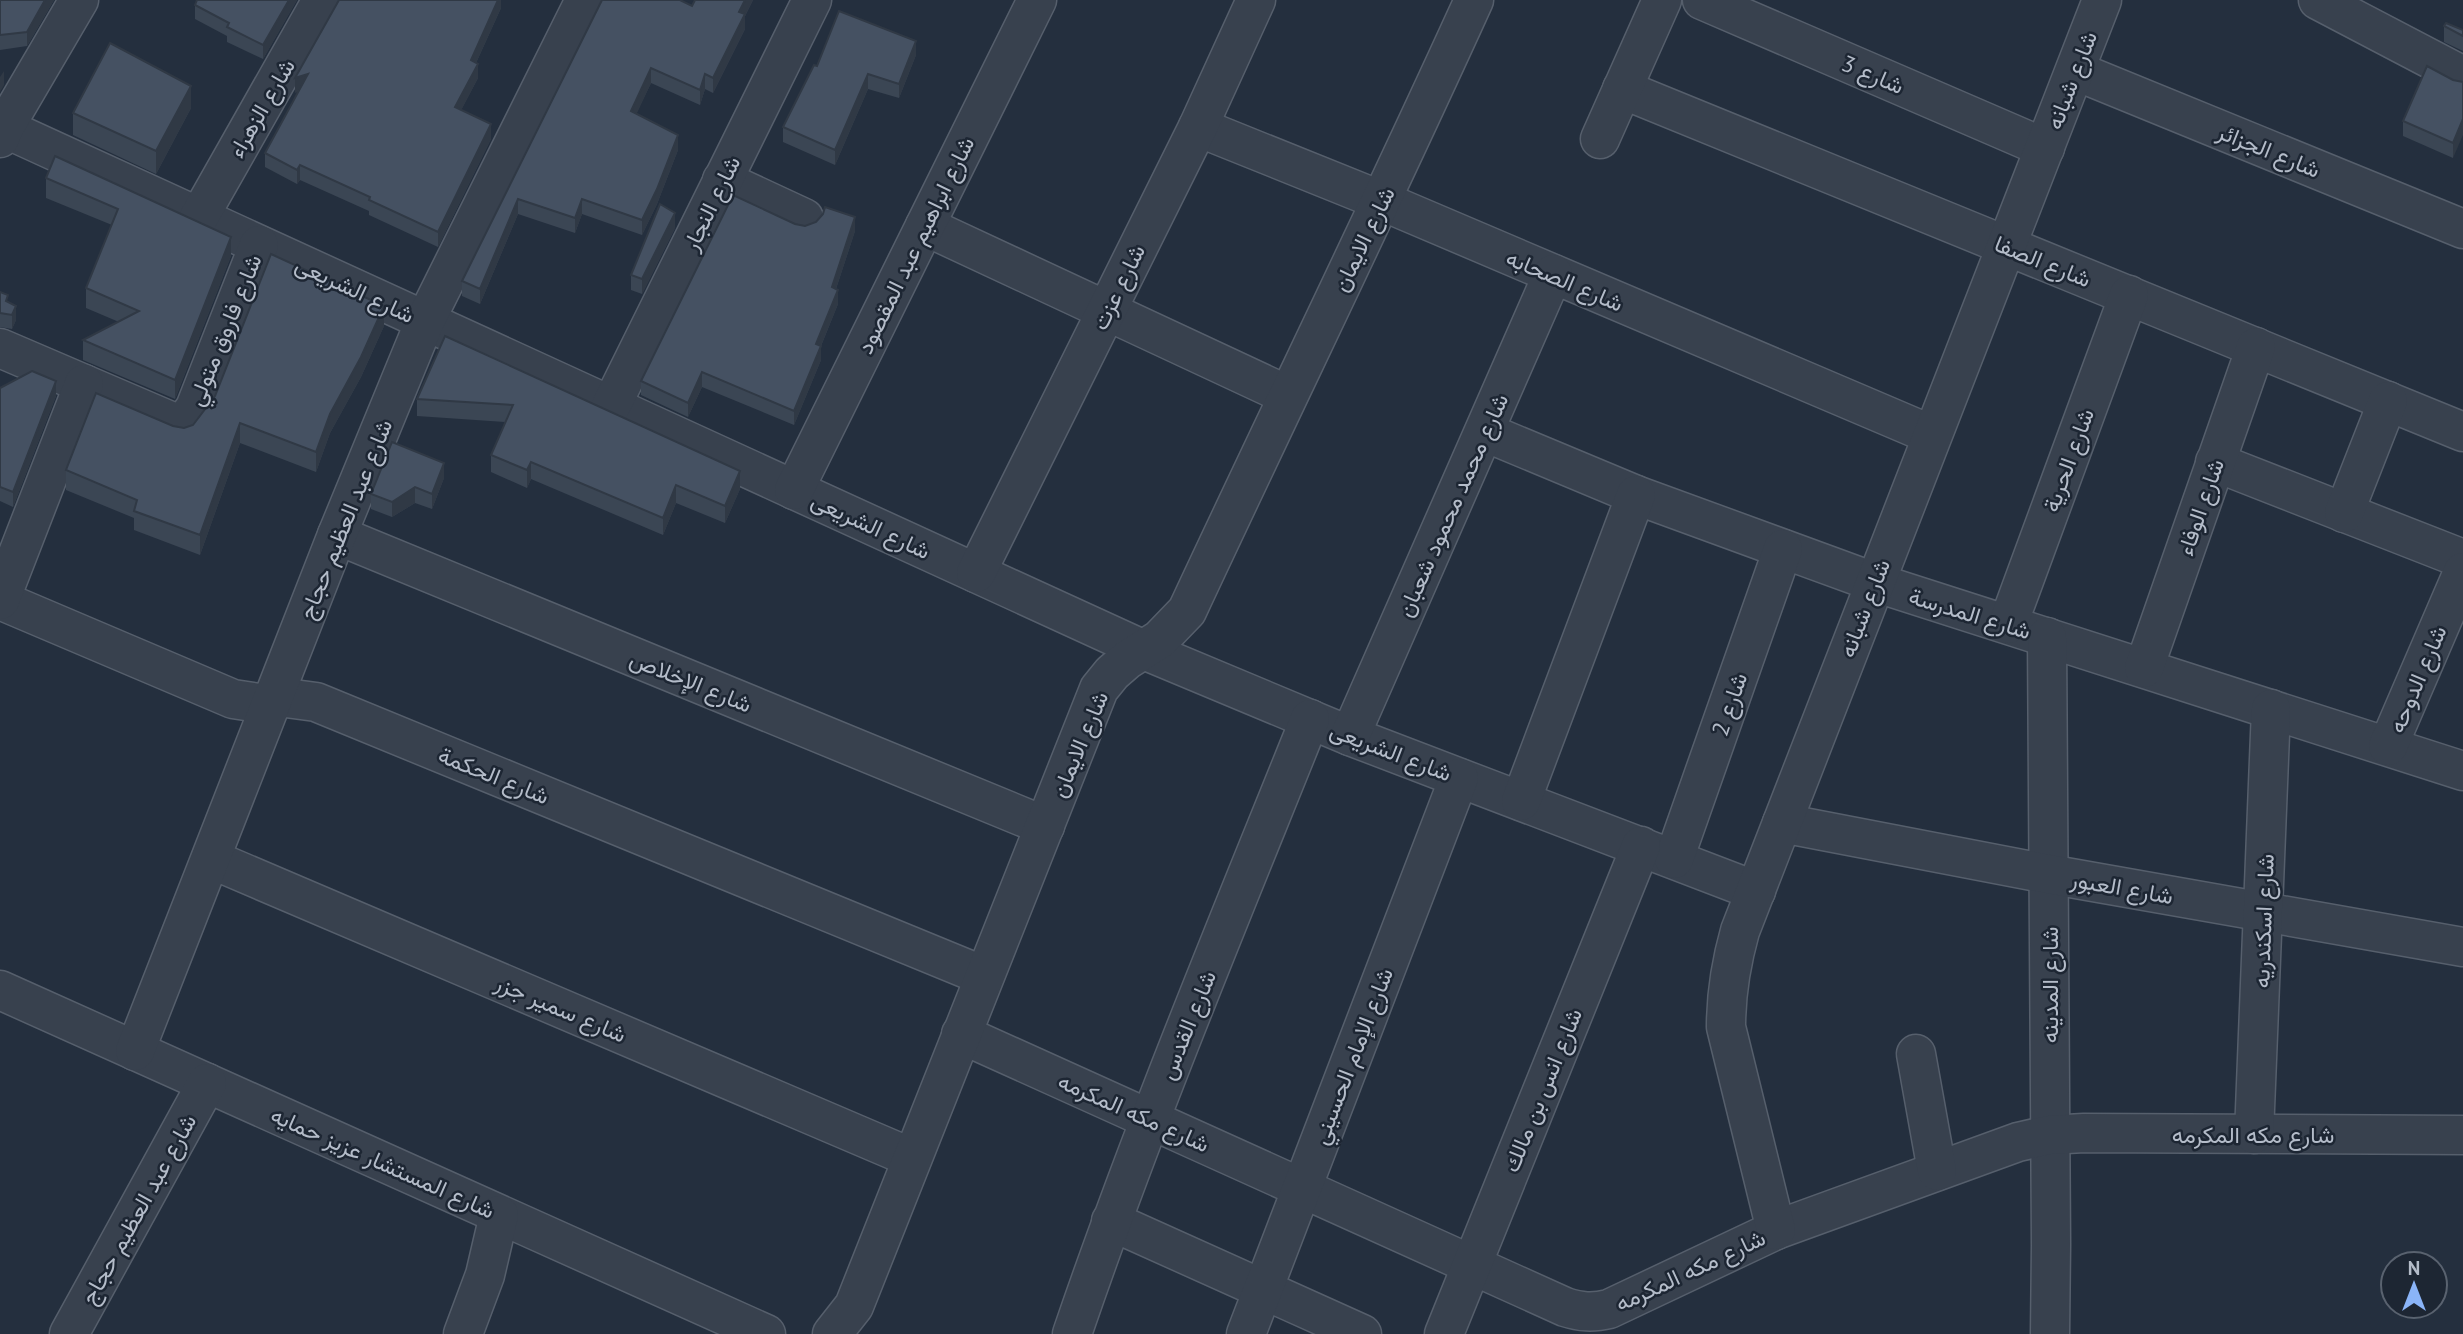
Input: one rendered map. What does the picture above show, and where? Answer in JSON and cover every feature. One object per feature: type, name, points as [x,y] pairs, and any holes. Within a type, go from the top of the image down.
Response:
[{"type":"street","points":[[1,131],[79,0]]},
{"type":"street","name":"شارع الزهراء","points":[[199,217],[322,0]]},
{"type":"street","name":"شارع عبد العظيم حجاج","points":[[135,1051],[337,535],[425,321],[585,0]]},
{"type":"street","name":"شارع النجار","points":[[611,406],[812,0]]},
{"type":"street","name":"شارع ابراهيم عبد المقصود","points":[[794,490],[1037,0]]},
{"type":"street","name":"شارع عزت","points":[[976,573],[1198,127],[1256,0]]},
{"type":"street","name":"شارع الايمان","points":[[832,1334],[854,1306],[1100,690],[1112,673],[1168,632],[1187,611],[1287,395],[1382,201],[1474,0]]},
{"type":"street","points":[[1600,139],[1662,0]]},
{"type":"street","name":"شارع 3","points":[[1702,0],[2045,148]]},
{"type":"street","name":"شارع شبانه","points":[[1776,1230],[1726,1027],[1726,1002],[1733,954],[1874,582],[2102,0]]},
{"type":"street","points":[[2318,0],[2463,76]]},
{"type":"street","name":"شارع الجزائر","points":[[2076,71],[2463,229]]},
{"type":"street","name":"شارع الصفا","points":[[1622,89],[2463,432]]},
{"type":"street","name":"شارع الصحابه","points":[[1198,127],[1382,201],[1932,435]]},
{"type":"street","name":"شارع الشريعى","points":[[1,131],[199,217],[1144,650],[1350,736],[1756,891]]},
{"type":"street","points":[[722,180],[804,218]]},
{"type":"street","points":[[925,226],[1287,395]]},
{"type":"street","name":"شارع فاروق متولي","points":[[0,348],[182,426],[195,408],[259,245]]},
{"type":"street","name":"شارع محمد محمود شعبان","points":[[1350,736],[1553,274]]},
{"type":"street","name":"شارع الحرية","points":[[2008,624],[2129,295]]},
{"type":"street","name":"شارع الوفاء","points":[[2144,668],[2256,347]]},
{"type":"street","points":[[0,600],[84,384]]},
{"type":"street","points":[[2344,513],[2388,401]]},
{"type":"street","name":"شارع المدرسة","points":[[1485,432],[1636,495],[1874,582],[2463,771]]},
{"type":"street","points":[[2215,462],[2463,559]]},
{"type":"street","points":[[1521,801],[1636,495]]},
{"type":"street","name":"شارع الإخلاص","points":[[337,535],[1045,826]]},
{"type":"street","name":"شارع 2","points":[[1657,852],[1783,549]]},
{"type":"street","name":"شارع الدوحه","points":[[2388,746],[2463,572]]},
{"type":"street","name":"شارع الحكمة","points":[[0,600],[233,699],[245,702],[286,698],[316,702],[984,976]]},
{"type":"street","name":"شارع المدينه","points":[[2047,637],[2049,1334]]},
{"type":"street","name":"شارع اسكندريه","points":[[2254,1134],[2272,709]]},
{"type":"street","name":"شارع القدس","points":[[1072,1334],[1150,1119],[1310,719]]},
{"type":"street","name":"شارع الإمام الحسيني","points":[[1246,1334],[1459,778]]},
{"type":"street","name":"شارع العبور","points":[[1782,823],[2048,874],[2463,947]]},
{"type":"street","name":"شارع انس بن مالك","points":[[1444,1334],[1472,1265],[1657,852]]},
{"type":"street","name":"شارع سمير جزر","points":[[211,859],[912,1158]]},
{"type":"street","name":"شارع المستشار عزيز حمايه","points":[[0,990],[766,1334]]},
{"type":"street","name":"شارع مكه المكرمه","points":[[961,1034],[1579,1312],[1622,1319],[1776,1230],[2018,1142],[2049,1135],[2463,1135]]},
{"type":"street","points":[[1916,1054],[1937,1171]]},
{"type":"street","name":"شارع عبد العظيم حجاج","points":[[69,1334],[207,1083]]},
{"type":"street","points":[[464,1334],[485,1275],[499,1215]]},
{"type":"street","points":[[1111,1221],[1362,1334]]},
{"type":"building","points":[[0,0],[45,0],[27,32],[0,35]]},
{"type":"building","points":[[197,0],[289,0],[263,45],[227,27],[229,23],[195,5]]},
{"type":"building","points":[[339,0],[498,0],[471,60],[478,64],[455,107],[491,124],[438,232],[300,165],[297,170],[265,153],[308,74],[295,78]]},
{"type":"building","points":[[602,0],[680,0],[692,6],[695,0],[745,0],[739,12],[745,14],[713,78],[705,74],[700,90],[651,68],[631,111],[678,135],[642,220],[582,199],[575,218],[518,199],[480,289],[462,281]]},
{"type":"building","points":[[839,11],[916,41],[899,84],[868,74],[835,150],[783,127],[814,65],[817,66]]},
{"type":"building","points":[[2446,23],[2463,30],[2463,36],[2444,26]]},
{"type":"building","points":[[110,43],[191,86],[156,151],[73,113]]},
{"type":"building","points":[[2427,66],[2453,80],[2463,82],[2463,119],[2453,143],[2403,121]]},
{"type":"building","points":[[55,156],[231,237],[175,380],[83,340],[139,311],[86,288],[118,209],[46,178]]},
{"type":"building","points":[[733,195],[795,224],[805,226],[816,222],[825,207],[855,217],[832,287],[838,290],[816,344],[821,346],[794,411],[702,372],[688,403],[641,381]]},
{"type":"building","points":[[660,204],[675,213],[642,279],[631,275]]},
{"type":"building","points":[[271,254],[384,306],[361,357],[330,414],[316,452],[240,423],[200,535],[134,511],[137,500],[66,470],[96,393],[173,426],[184,428],[193,425],[215,396]]},
{"type":"building","points":[[0,292],[8,295],[6,301],[16,306],[12,315],[0,313]]},
{"type":"building","points":[[445,336],[740,471],[725,506],[676,485],[663,518],[531,462],[527,470],[491,455],[513,405],[417,399]]},
{"type":"building","points":[[32,371],[56,381],[13,492],[0,487],[0,388]]},
{"type":"building","points":[[392,442],[444,463],[432,494],[415,487],[392,502],[371,494]]}]
